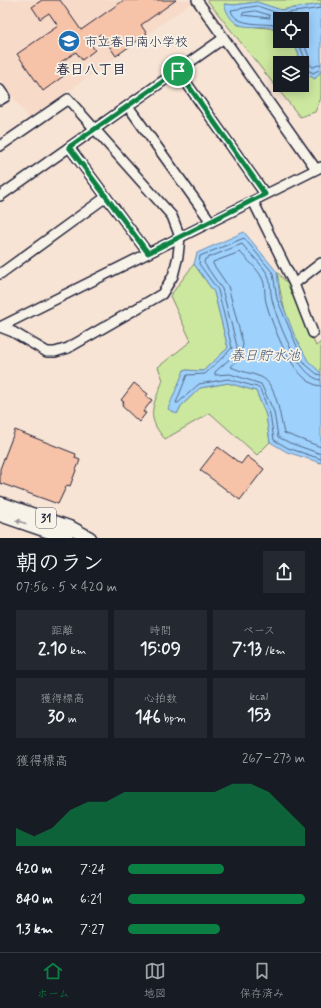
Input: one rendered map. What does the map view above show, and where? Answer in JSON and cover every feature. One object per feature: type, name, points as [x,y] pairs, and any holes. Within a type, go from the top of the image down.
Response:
[{"type":"main road","name":"31","points":[[0,503],[72,528],[90,538]]},
{"type":"main road","name":"31","points":[[0,515],[68,538]]},
{"type":"street","points":[[0,327],[319,168],[197,0]]},
{"type":"street","points":[[0,196],[224,38]]},
{"type":"street","points":[[178,71],[265,194]]},
{"type":"street","points":[[0,90],[5,97],[0,100]]},
{"type":"street","points":[[0,146],[68,99],[172,216],[180,237],[178,256],[173,276],[162,294],[68,348],[55,352],[47,352],[13,332],[0,327]]},
{"type":"street","points":[[128,106],[211,222]]},
{"type":"street","points":[[69,147],[148,253]]},
{"type":"street","points":[[0,274],[106,197]]},
{"type":"street","points":[[253,201],[294,284],[314,333]]},
{"type":"street","points":[[294,284],[321,263]]},
{"type":"shaded area","name":"市立春日南小学校","points":[[0,0],[189,0],[191,3],[29,119],[0,79]]},
{"type":"green space","points":[[207,0],[321,0],[321,4],[281,10],[257,2],[234,5],[225,4],[238,25],[273,28],[273,48],[297,48],[299,56],[273,56],[273,83]]},
{"type":"green space","points":[[321,71],[321,98],[315,112],[300,117],[280,92],[309,92],[309,75],[315,79]]},
{"type":"green space","points":[[194,264],[214,292],[228,348],[203,371],[184,370],[177,414],[181,406],[200,388],[228,383],[256,391],[266,415],[270,442],[257,455],[210,413],[165,439],[155,424],[153,417],[154,404],[163,380],[158,367],[191,341],[170,296]]},
{"type":"green space","points":[[277,272],[288,284],[316,346],[321,342],[321,373],[308,362],[291,329],[281,295]]},
{"type":"water","points":[[257,2],[281,10],[321,4],[321,71],[315,79],[309,75],[309,56],[299,56],[296,48],[309,48],[309,12],[273,12],[273,28],[247,26],[240,25],[234,21],[229,15],[224,4],[234,5]]},
{"type":"water","name":"春日貯水池","points":[[244,232],[277,272],[280,298],[294,334],[308,361],[321,373],[321,463],[287,452],[270,442],[266,415],[256,391],[228,383],[200,388],[181,406],[177,414],[168,409],[184,370],[203,371],[228,348],[214,292],[194,264],[197,253]]},
{"type":"building","points":[[42,0],[60,0],[81,30],[124,0],[176,0],[141,25],[147,34],[116,56],[101,34],[89,42],[95,50],[82,60],[76,52],[61,62],[69,72],[43,91],[17,54],[58,26],[49,13],[40,19],[32,7]]},
{"type":"building","points":[[134,383],[148,394],[146,396],[152,400],[143,412],[146,413],[139,422],[122,406],[124,402],[121,400]]},
{"type":"building","points":[[15,430],[76,454],[75,458],[80,460],[70,486],[67,485],[58,504],[0,483],[0,469]]},
{"type":"building","points":[[218,447],[241,464],[247,456],[264,469],[240,500],[200,470]]},
{"type":"place","name":"市立春日南小学校","points":[[69,41]]},
{"type":"district","name":"春日八丁目","points":[[91,69]]},
{"type":"route","points":[[178,71],[265,194],[148,253],[69,147],[178,71]]}]
